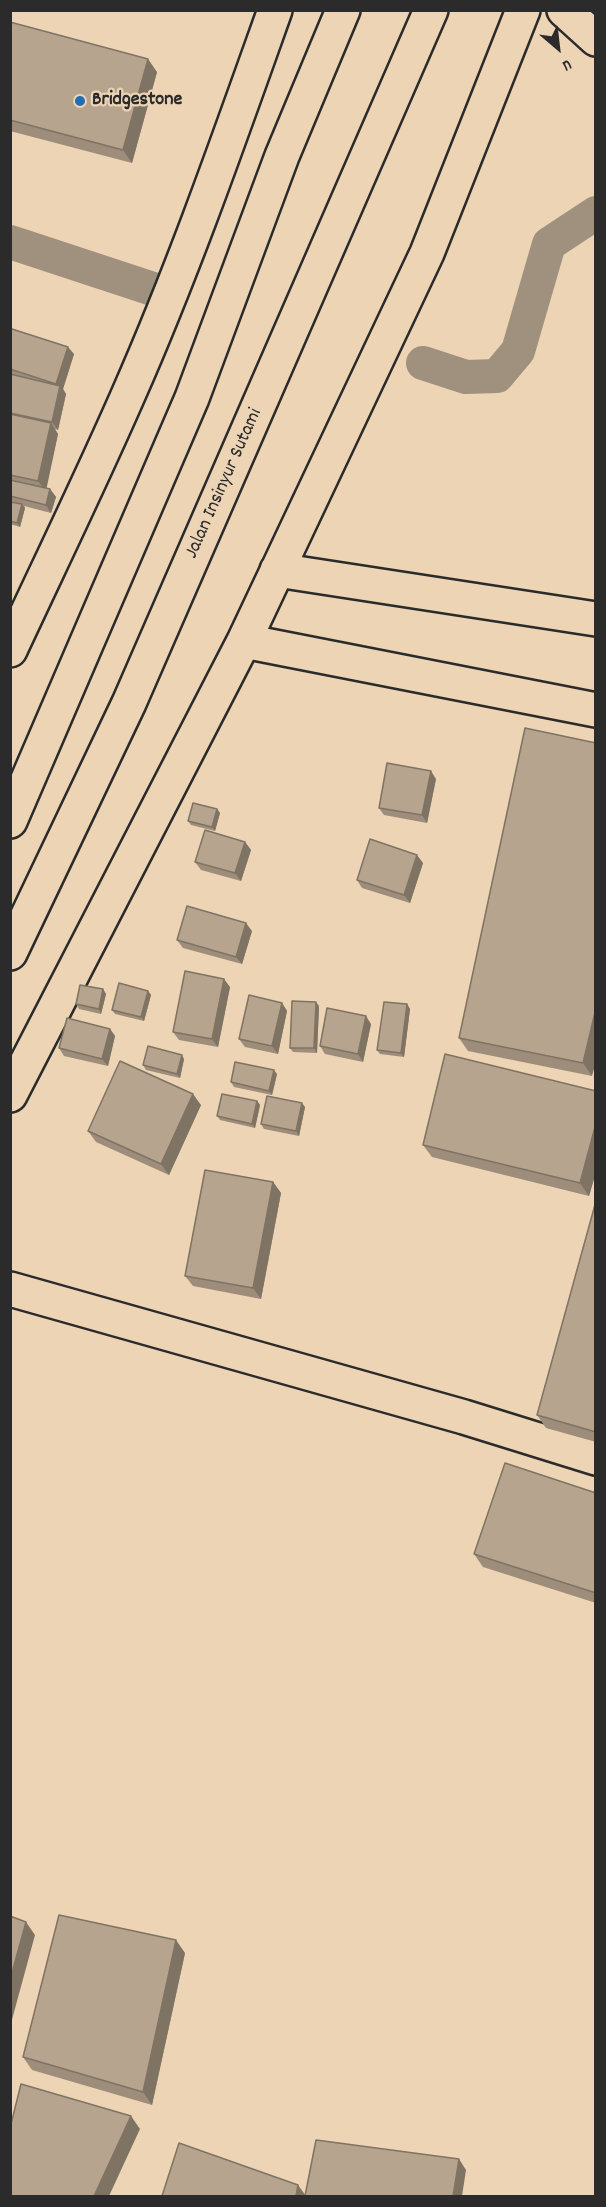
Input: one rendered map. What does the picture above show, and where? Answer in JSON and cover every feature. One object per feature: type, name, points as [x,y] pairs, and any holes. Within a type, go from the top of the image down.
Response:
[{"type":"main road","points":[[10,650],[129,393],[200,218],[275,10]]},
{"type":"main road","points":[[10,821],[192,398],[282,156],[344,10]]},
{"type":"main road","name":"Jalan Insinyur Sutami","points":[[10,953],[129,703],[431,10]]},
{"type":"main road","points":[[10,1095],[244,641],[427,253],[523,10]]},
{"type":"main road","points":[[564,10],[596,39]]},
{"type":"main road","points":[[277,570],[596,619]]},
{"type":"main road","points":[[244,641],[596,710]]},
{"type":"main road","points":[[10,1289],[464,1417],[596,1458]]},
{"type":"building","name":"Bridgestone","points":[[10,22],[148,59],[123,150],[10,120]]},
{"type":"building","points":[[12,329],[68,347],[56,384],[10,369]]},
{"type":"building","points":[[10,374],[60,386],[52,422],[10,413]]},
{"type":"building","points":[[10,414],[51,423],[38,481],[10,475]]},
{"type":"building","points":[[10,480],[50,489],[46,505],[10,496]]},
{"type":"building","points":[[10,502],[22,504],[17,523],[10,521]]},
{"type":"building","points":[[525,728],[596,743],[596,1008],[583,1063],[459,1038]]},
{"type":"building","points":[[387,763],[431,771],[422,815],[379,808]]},
{"type":"building","points":[[193,803],[217,809],[212,827],[188,821]]},
{"type":"building","points":[[205,830],[245,842],[235,873],[195,862]]},
{"type":"building","points":[[370,839],[417,855],[404,895],[357,880]]},
{"type":"building","points":[[187,906],[246,923],[236,957],[177,940]]},
{"type":"building","points":[[185,971],[224,979],[212,1039],[173,1032]]},
{"type":"building","points":[[119,983],[148,991],[141,1017],[112,1010]]},
{"type":"building","points":[[80,985],[103,989],[99,1009],[76,1004]]},
{"type":"building","points":[[249,995],[282,1003],[272,1046],[239,1039]]},
{"type":"building","points":[[292,1001],[316,1002],[314,1048],[290,1048]]},
{"type":"building","points":[[384,1002],[407,1004],[401,1053],[377,1050]]},
{"type":"building","points":[[327,1008],[366,1016],[358,1054],[320,1046]]},
{"type":"building","points":[[67,1018],[110,1029],[102,1059],[59,1048]]},
{"type":"building","points":[[148,1046],[182,1055],[177,1074],[143,1065]]},
{"type":"building","points":[[445,1054],[596,1091],[596,1123],[580,1183],[423,1145]]},
{"type":"building","points":[[120,1061],[193,1094],[161,1164],[88,1131]]},
{"type":"building","points":[[235,1062],[274,1070],[269,1091],[231,1082]]},
{"type":"building","points":[[222,1094],[257,1101],[252,1124],[217,1116]]},
{"type":"building","points":[[267,1096],[302,1103],[296,1131],[261,1124]]},
{"type":"building","points":[[205,1170],[273,1182],[253,1288],[185,1276]]},
{"type":"building","points":[[596,1201],[596,1432],[537,1415]]},
{"type":"building","points":[[505,1463],[596,1493],[596,1593],[474,1554]]},
{"type":"building","points":[[59,1915],[176,1940],[143,2092],[23,2057]]},
{"type":"building","points":[[10,1916],[26,1922],[10,1980]]},
{"type":"building","points":[[21,2084],[131,2116],[94,2196],[10,2196],[10,2128]]},
{"type":"building","points":[[316,2140],[459,2159],[453,2196],[305,2196]]},
{"type":"building","points":[[179,2143],[298,2185],[296,2196],[162,2196]]},
{"type":"waterway","points":[[423,363],[466,377],[497,376],[518,351],[549,244],[596,213]]},
{"type":"waterway","points":[[10,242],[168,294]]},
{"type":"place","name":"Bridgestone","points":[[80,101]]}]
